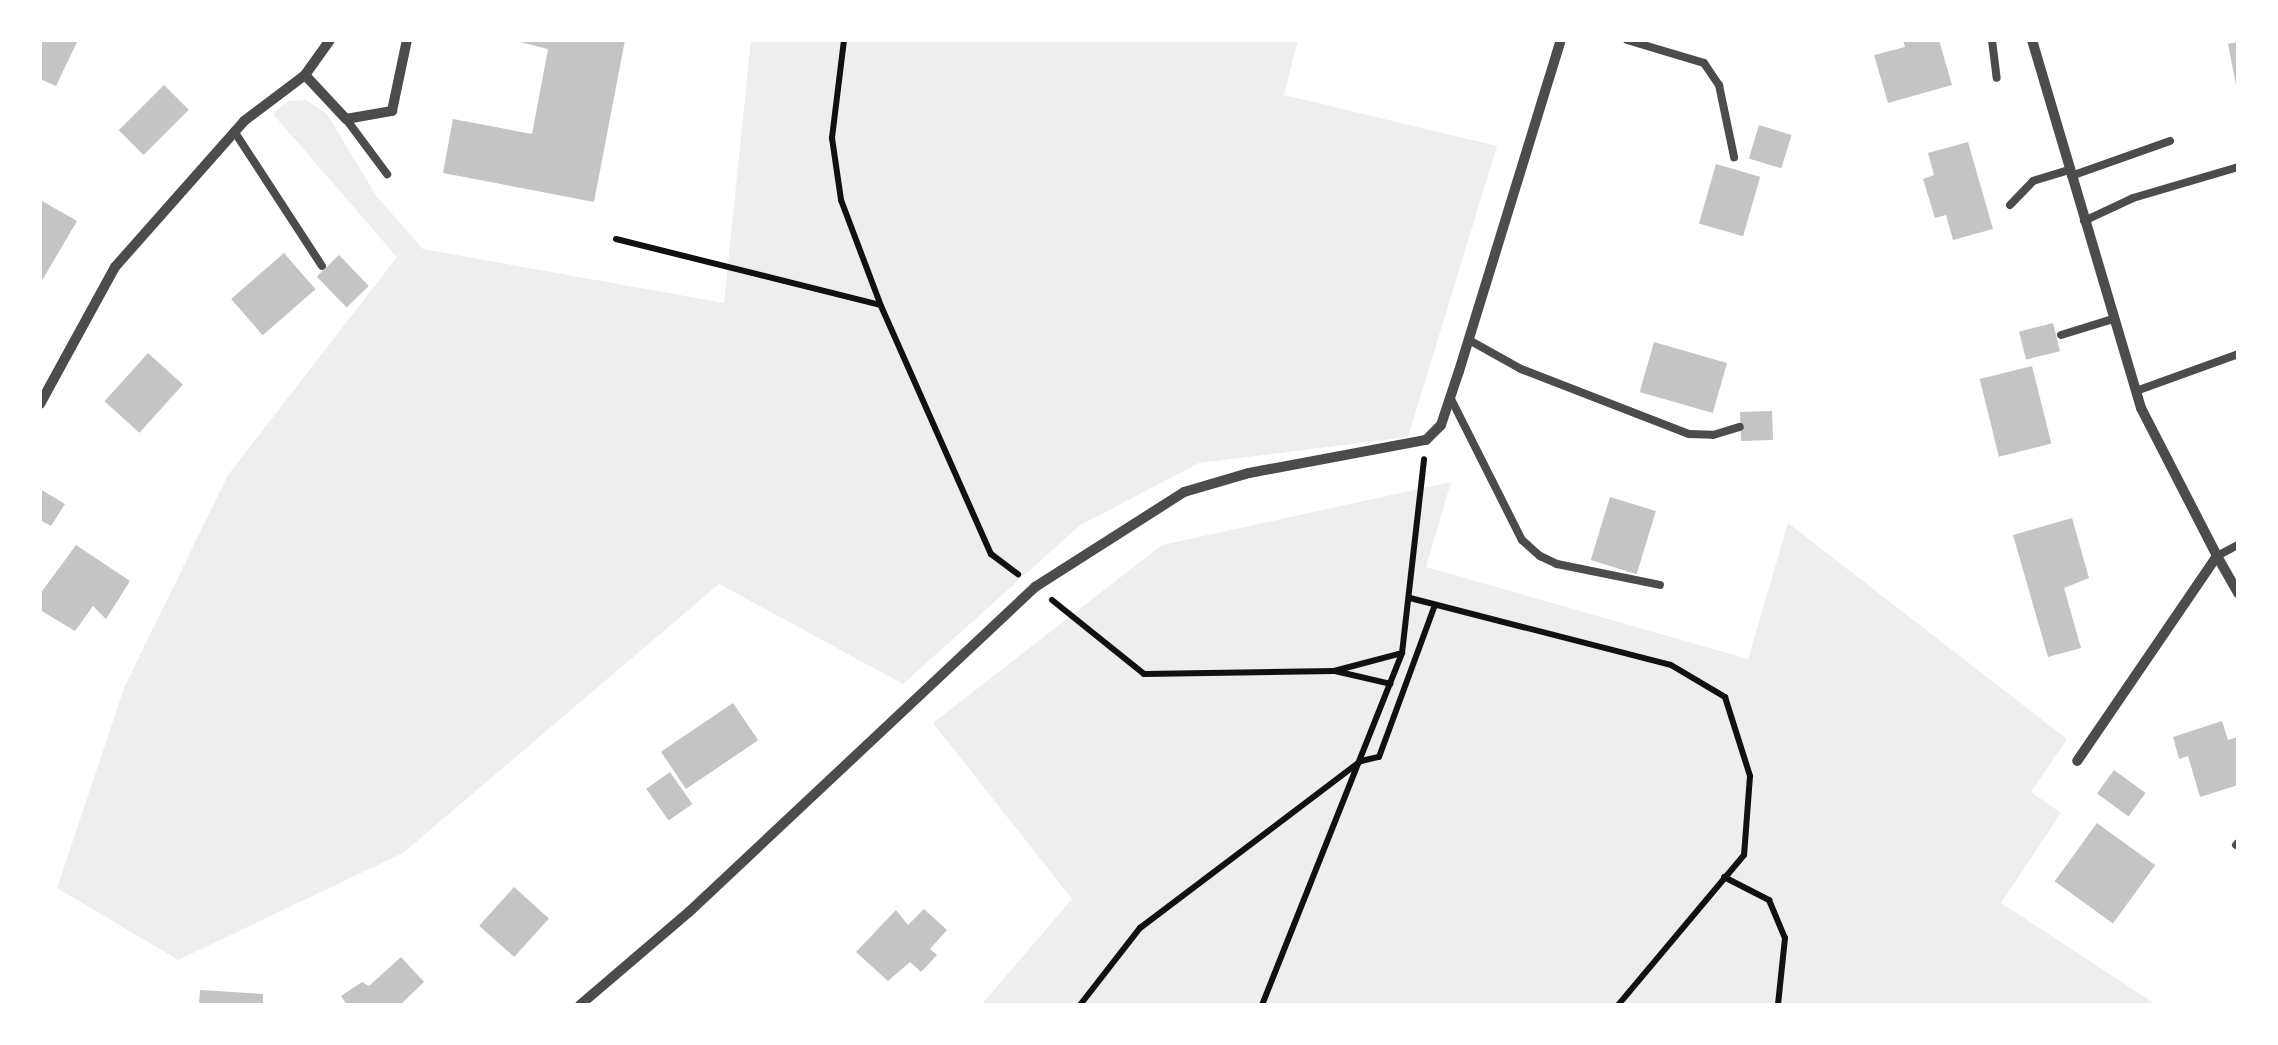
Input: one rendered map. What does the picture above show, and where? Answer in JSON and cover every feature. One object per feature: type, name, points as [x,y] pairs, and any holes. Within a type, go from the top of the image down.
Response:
[{"type":"street","points":[[40,404],[115,267],[234,131],[305,75],[330,40]]},
{"type":"street","points":[[305,75],[346,119],[392,111],[407,40]]},
{"type":"street","points":[[580,1005],[689,912],[1035,586],[1184,492],[1249,474],[1426,440],[1441,425],[1561,40]]},
{"type":"street","points":[[2032,40],[2136,391],[2168,463],[2238,593]]},
{"type":"street","points":[[2077,761],[2217,556]]},
{"type":"lane","points":[[1627,40],[1704,62],[1719,85],[1734,157]]},
{"type":"lane","points":[[1992,40],[1997,78]]},
{"type":"lane","points":[[346,119],[387,174]]},
{"type":"lane","points":[[234,131],[322,266]]},
{"type":"lane","points":[[2010,205],[2033,181],[2170,141]]},
{"type":"lane","points":[[2084,220],[2133,198],[2238,167]]},
{"type":"lane","points":[[2061,335],[2113,320]]},
{"type":"lane","points":[[1468,340],[1521,368],[1689,434],[1713,435],[1740,427]]},
{"type":"lane","points":[[2136,391],[2238,354]]},
{"type":"lane","points":[[1450,397],[1522,540],[1557,564],[1660,585]]},
{"type":"lane","points":[[2217,556],[2238,545]]},
{"type":"path","points":[[844,40],[832,138],[841,200],[881,306],[991,554],[1144,674],[1334,671],[1392,684]]},
{"type":"path","points":[[616,240],[881,306]]},
{"type":"path","points":[[1262,1005],[1402,653],[1426,440]]},
{"type":"path","points":[[1410,598],[1671,666],[1725,697],[1750,776],[1744,855],[1618,1005]]},
{"type":"path","points":[[1080,1005],[1140,928],[1361,761],[1379,757],[1436,604]]},
{"type":"path","points":[[1334,671],[1402,653]]},
{"type":"path","points":[[1724,878],[1769,900],[1785,938],[1778,1005]]},
{"type":"shaded area","points":[[751,40],[1298,40],[1284,95],[1497,146],[1408,437],[1199,463],[1079,526],[903,684],[719,584],[403,853],[178,960],[57,888],[124,688],[228,475],[397,257],[273,114],[288,101],[306,100],[327,114],[377,197],[423,249],[724,303]]},
{"type":"shaded area","points":[[1451,482],[1426,567],[1748,659],[1788,523],[2067,739],[2031,792],[2061,813],[2001,903],[2157,1005],[981,1005],[1072,899],[933,723],[1162,545]]},
{"type":"building","points":[[40,40],[78,40],[56,86],[40,79]]},
{"type":"building","points":[[512,40],[625,40],[594,202],[443,173],[453,119],[532,134],[548,49]]},
{"type":"building","points":[[1903,40],[1939,40],[1952,85],[1888,103],[1874,55],[1905,47]]},
{"type":"building","points":[[2238,42],[2238,84],[2236,85],[2228,44]]},
{"type":"building","points":[[164,85],[189,110],[143,155],[119,130]]},
{"type":"building","points":[[1759,125],[1792,135],[1781,168],[1749,158]]},
{"type":"building","points":[[1968,142],[1993,229],[1953,240],[1946,215],[1935,218],[1923,179],[1934,175],[1928,153]]},
{"type":"building","points":[[1716,164],[1760,177],[1743,236],[1699,224]]},
{"type":"building","points":[[40,203],[77,221],[40,284]]},
{"type":"building","points":[[284,253],[315,289],[263,335],[231,299]]},
{"type":"building","points":[[339,255],[369,286],[347,307],[317,277]]},
{"type":"building","points":[[2053,323],[2060,351],[2026,360],[2019,331]]},
{"type":"building","points":[[1654,342],[1727,363],[1713,413],[1640,392]]},
{"type":"building","points":[[148,353],[183,384],[139,433],[105,401]]},
{"type":"building","points":[[2032,366],[2051,444],[1999,457],[1980,379]]},
{"type":"building","points":[[1772,411],[1773,440],[1741,441],[1740,412]]},
{"type":"building","points":[[40,489],[65,504],[51,526],[40,520]]},
{"type":"building","points":[[1610,497],[1656,511],[1637,574],[1591,560]]},
{"type":"building","points":[[2072,518],[2089,578],[2064,588],[2081,648],[2048,657],[2013,535]]},
{"type":"building","points":[[76,545],[130,581],[106,619],[93,606],[75,631],[40,610],[40,594]]},
{"type":"building","points":[[733,703],[758,740],[686,789],[661,752]]},
{"type":"building","points":[[2222,721],[2228,740],[2238,737],[2238,785],[2200,797],[2188,756],[2179,759],[2173,737]]},
{"type":"building","points":[[2114,770],[2146,793],[2129,816],[2097,793]]},
{"type":"building","points":[[670,772],[692,804],[669,821],[646,789]]},
{"type":"building","points":[[2097,823],[2155,865],[2113,924],[2055,881]]},
{"type":"building","points":[[514,887],[549,918],[514,957],[479,926]]},
{"type":"building","points":[[924,909],[947,930],[930,949],[937,955],[921,972],[910,962],[888,981],[856,952],[896,910],[908,925]]},
{"type":"building","points":[[401,957],[424,982],[400,1005],[347,1005],[341,996],[362,982],[369,986]]},
{"type":"building","points":[[200,990],[263,994],[263,1005],[199,1005]]}]
